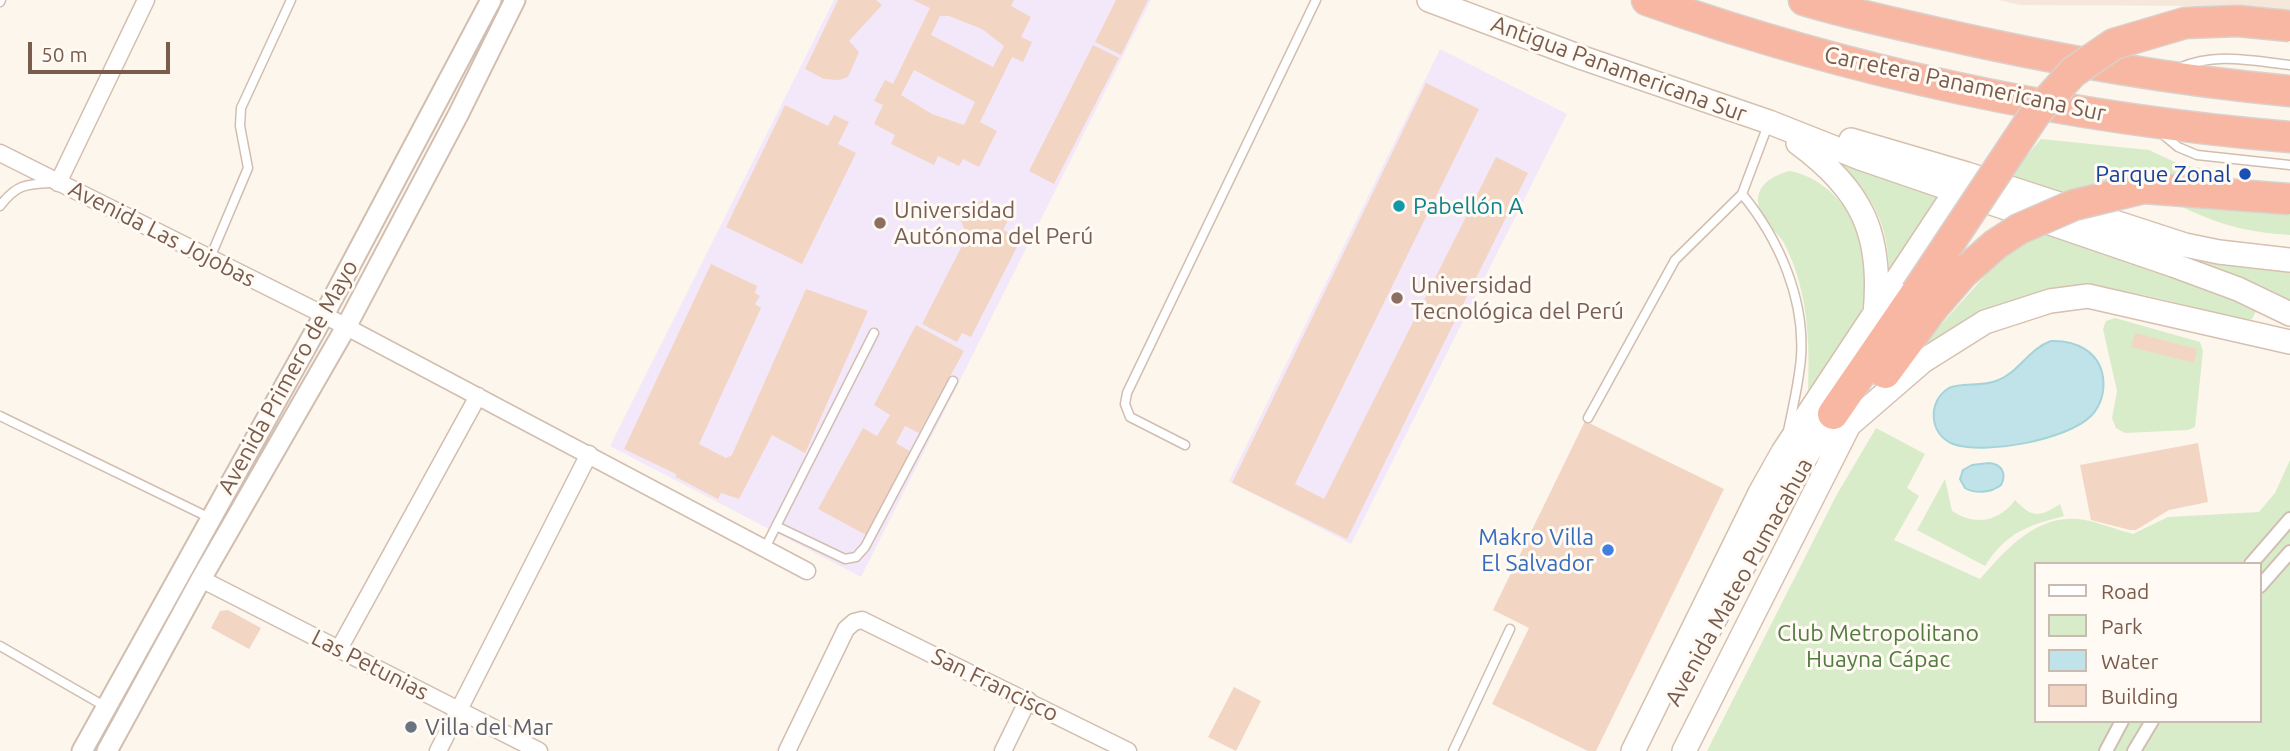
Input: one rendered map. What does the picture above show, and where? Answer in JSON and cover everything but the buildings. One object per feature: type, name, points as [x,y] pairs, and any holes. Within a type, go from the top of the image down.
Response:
[{"type":"highway","name":"Carretera Panamericana Sur","points":[[1647,0],[1745,32],[1869,66],[2064,108],[2151,122],[2290,138]]},
{"type":"highway","name":"Carretera Panamericana Sur","points":[[1804,0],[1983,44],[2159,76],[2290,91]]},
{"type":"highway","points":[[1841,420],[1924,301],[2035,114],[2079,67],[2114,44],[2186,23],[2238,21],[2290,26]]},
{"type":"highway","points":[[1924,301],[1963,273],[1996,244],[2020,229],[2074,205],[2144,188],[2290,198]]},
{"type":"main road","name":"Antigua Panamericana Sur","points":[[1429,0],[1583,58],[1769,122],[1860,158],[1962,182]]},
{"type":"main road","points":[[1769,122],[1819,158],[1843,182],[1863,211],[1873,241],[1877,266],[1878,285],[1874,316]]},
{"type":"main road","points":[[1962,182],[2185,245],[2219,252],[2290,260]]},
{"type":"main road","points":[[1962,182],[2238,289],[2290,314]]},
{"type":"main road","points":[[1633,751],[1783,452],[1962,182]]},
{"type":"main road","points":[[1841,420],[1923,361],[1985,322],[2050,301],[2088,296],[2290,342]]},
{"type":"main road","name":"Avenida Mateo Pumacahua","points":[[1648,751],[1700,645],[1779,500],[1841,420]]},
{"type":"main road","name":"Avenida Mateo Pumacahua","points":[[1685,751],[1841,420]]},
{"type":"street","points":[[58,183],[146,0]]},
{"type":"street","name":"Avenida Primero de Mayo","points":[[82,751],[324,315],[491,0]]},
{"type":"street","name":"Avenida Primero de Mayo","points":[[107,751],[201,579],[346,327],[458,115],[515,0]]},
{"type":"street","name":"Avenida Las Jojobas","points":[[0,153],[324,315],[807,571]]},
{"type":"street","points":[[339,649],[478,396]]},
{"type":"street","points":[[438,751],[589,454]]},
{"type":"street","points":[[2253,562],[2290,519]]},
{"type":"street","points":[[2262,584],[2290,552]]},
{"type":"street","name":"Las Petunias","points":[[201,579],[539,751]]},
{"type":"street","name":"San Francisco","points":[[787,751],[846,629],[854,622],[862,620],[1128,751]]},
{"type":"street","points":[[1003,751],[1028,700]]},
{"type":"street","points":[[2106,751],[2121,723]]},
{"type":"street","points":[[2134,751],[2151,723]]},
{"type":"lane","points":[[210,258],[248,167],[240,127],[242,108],[291,0]]},
{"type":"lane","points":[[1185,445],[1130,417],[1125,404],[1127,393],[1316,0]]},
{"type":"lane","points":[[2159,76],[2210,58],[2290,65]]},
{"type":"lane","points":[[1588,418],[1675,260],[1742,194],[1769,122]]},
{"type":"lane","points":[[2151,122],[2178,147],[2197,155],[2290,165]]},
{"type":"lane","points":[[0,206],[15,189],[28,184],[58,183]]},
{"type":"lane","points":[[1742,194],[1753,207],[1783,261],[1793,286],[1799,321],[1801,356],[1783,452]]},
{"type":"lane","points":[[765,548],[874,333]]},
{"type":"lane","points":[[776,526],[845,559],[856,557],[865,547],[953,382]]},
{"type":"lane","points":[[0,416],[210,518]]},
{"type":"lane","points":[[1453,751],[1510,629]]},
{"type":"lane","points":[[0,646],[106,707]]},
{"type":"shaded area","name":"Universidad Autónoma del Perú","points":[[834,0],[1151,0],[861,577],[610,446]]},
{"type":"shaded area","points":[[1999,0],[2290,0],[2290,11],[2203,6],[2020,5]]},
{"type":"shaded area","name":"Universidad Tecnológica del Perú","points":[[1440,49],[1567,114],[1351,544],[1229,481]]},
{"type":"green space","points":[[2041,139],[2149,150],[2181,165],[2229,172],[2229,181],[2159,174],[2116,178],[2066,193],[2010,175]]},
{"type":"green space","points":[[1839,162],[1940,196],[1889,275],[1886,241],[1877,212],[1861,187]]},
{"type":"green space","points":[[1790,171],[1812,179],[1830,192],[1845,209],[1856,229],[1866,275],[1865,298],[1857,323],[1808,391],[1808,334],[1803,297],[1784,243],[1763,218],[1758,200],[1766,183],[1777,175]]},
{"type":"green space","points":[[2168,200],[2290,211],[2290,235],[2227,225]]},
{"type":"green space","points":[[2046,232],[2198,279],[2257,309],[2252,319],[2244,321],[2136,294],[2081,288],[2053,289],[2027,295],[2000,306],[1921,347],[2007,251]]},
{"type":"green space","points":[[2116,238],[2290,269],[2290,309]]},
{"type":"green space","points":[[2115,318],[2200,342],[2203,351],[2195,427],[2188,430],[2125,433],[2116,428],[2112,418],[2117,391],[2103,329],[2106,321]]},
{"type":"green space","name":"Club Metropolitano Huayna Cápac","points":[[1876,428],[1925,454],[1907,488],[1919,496],[1894,540],[1980,579],[2025,535],[2053,521],[2085,520],[2133,534],[2168,517],[2259,512],[2275,493],[2290,460],[2290,751],[1707,751],[1836,496]]},
{"type":"green space","points":[[1945,479],[1952,511],[1969,519],[1994,517],[2015,500],[2037,514],[2047,512],[2060,504],[2064,516],[2019,532],[2001,546],[1985,566],[1917,530]]},
{"type":"water","points":[[2051,341],[2077,345],[2097,360],[2103,377],[2102,398],[2091,416],[2064,432],[2025,443],[1985,448],[1967,447],[1945,440],[1935,426],[1934,418],[1934,409],[1942,394],[1954,386],[1990,383],[2004,377]]},
{"type":"water","points":[[1989,463],[2002,470],[2001,485],[1983,492],[1965,488],[1960,479],[1963,470],[1972,465]]},
{"type":"place","name":"Parque Zonal","points":[[2245,174]]},
{"type":"place","name":"Pabellón A","points":[[1399,206]]},
{"type":"place","name":"Universidad Autónoma del Perú","points":[[880,223]]},
{"type":"place","name":"Universidad Tecnológica del Perú","points":[[1397,298]]},
{"type":"place","name":"Makro Villa El Salvador","points":[[1608,550]]},
{"type":"place","name":"Villa del Mar","points":[[411,727]]}]
